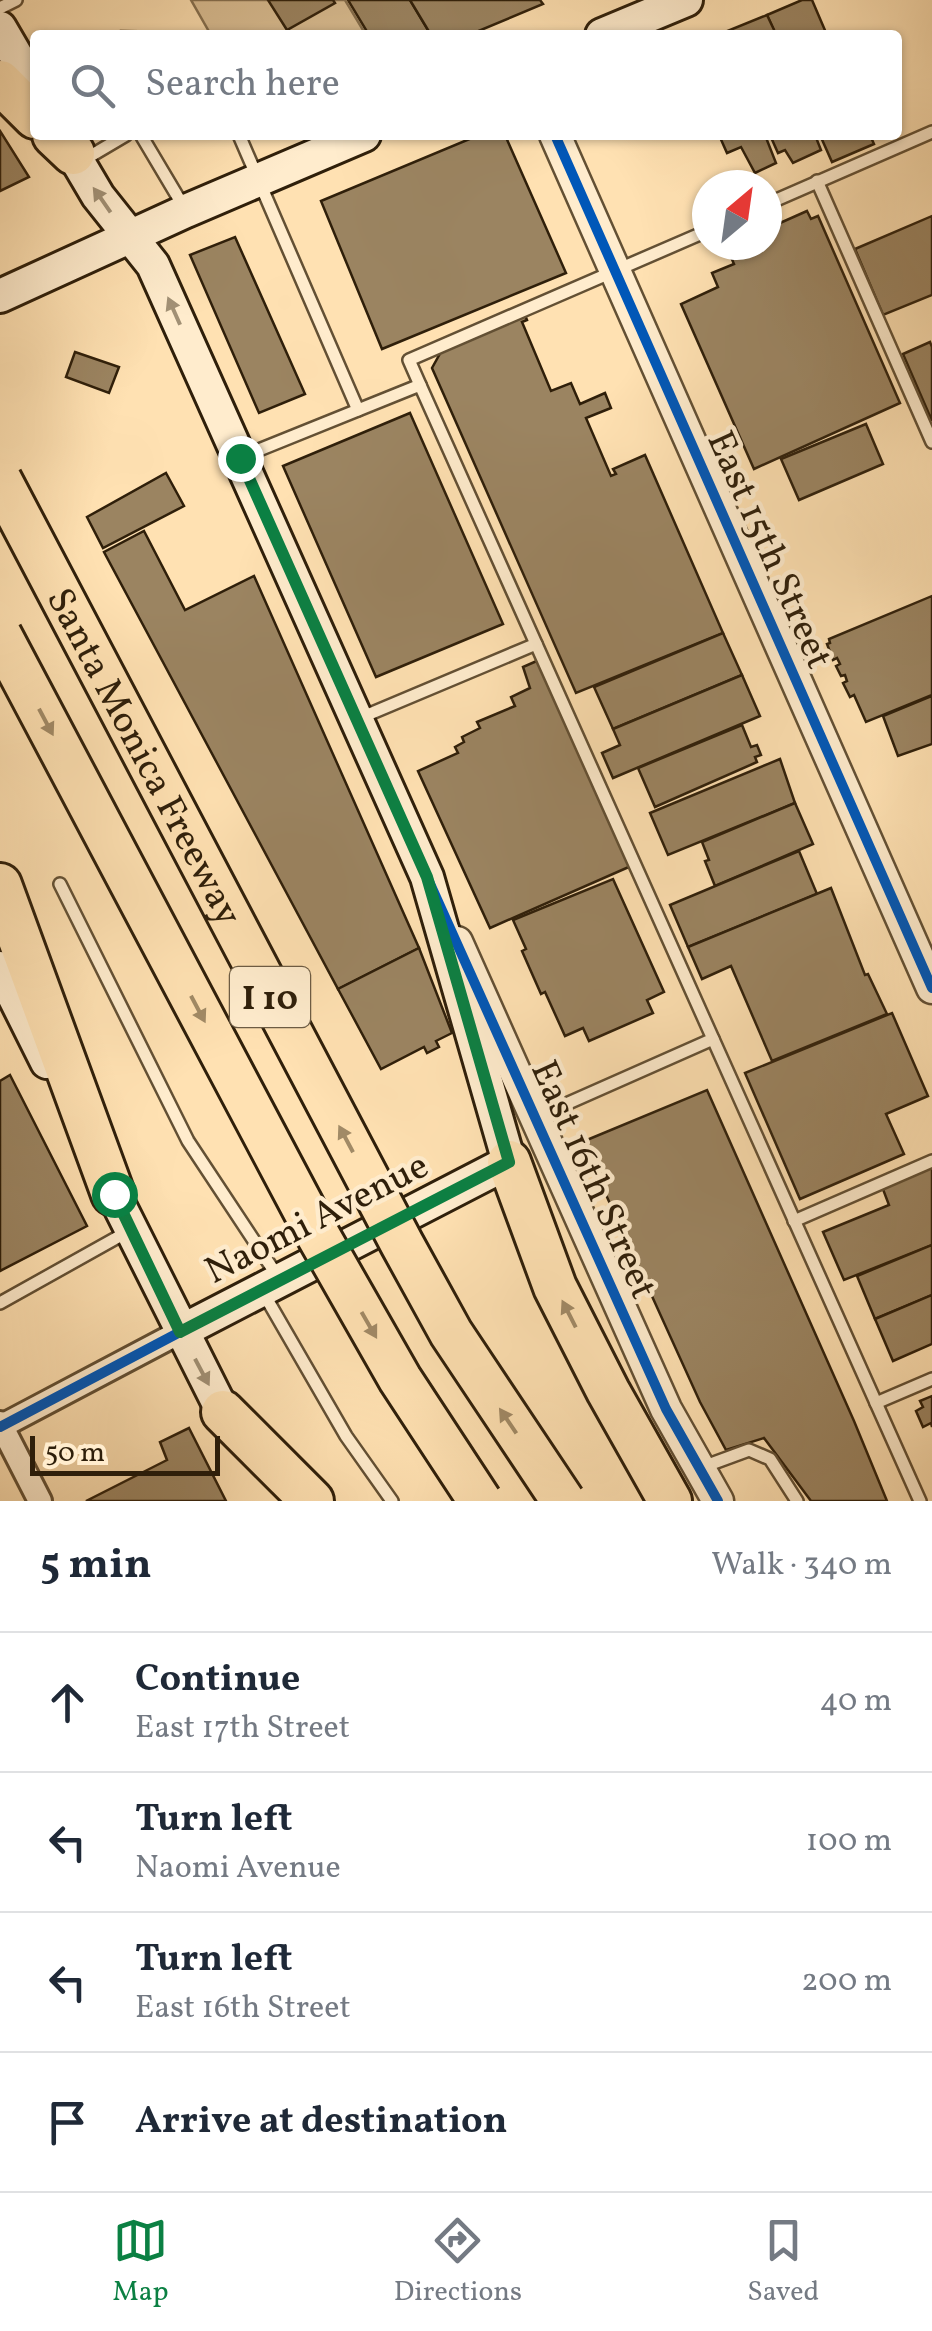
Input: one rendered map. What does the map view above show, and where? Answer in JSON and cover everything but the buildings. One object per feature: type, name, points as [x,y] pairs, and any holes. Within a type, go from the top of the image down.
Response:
[{"type":"highway","points":[[0,82],[30,111]]},
{"type":"highway","name":"Santa Monica Freeway","points":[[0,480],[418,1274],[489,1393],[563,1501]]},
{"type":"highway","name":"Santa Monica Freeway","points":[[0,636],[315,1230],[400,1379],[480,1501]]},
{"type":"highway","points":[[0,885],[122,1212]]},
{"type":"highway","points":[[509,1162],[555,1287],[668,1497]]},
{"type":"highway","points":[[223,1412],[312,1501]]},
{"type":"main road","points":[[614,30],[686,0]]},
{"type":"main road","points":[[0,28],[30,79]]},
{"type":"main road","points":[[0,296],[186,210],[352,140]]},
{"type":"main road","name":"East 16th Street","points":[[67,147],[152,265],[427,877],[509,1162]]},
{"type":"main road","points":[[4,984],[223,1412]]},
{"type":"main road","name":"Naomi Avenue","points":[[180,1332],[509,1162]]},
{"type":"street","name":"East 15th Street","points":[[557,140],[932,988]]},
{"type":"street","name":"East 16th Street","points":[[427,877],[666,1409],[718,1501]]},
{"type":"street","name":"Naomi Avenue","points":[[0,1425],[180,1332]]},
{"type":"street","points":[[223,1412],[281,1501]]},
{"type":"street","points":[[0,1425],[40,1501]]},
{"type":"lane","points":[[0,8],[16,0]]},
{"type":"lane","points":[[782,197],[932,132]]},
{"type":"lane","points":[[67,147],[101,140]]},
{"type":"lane","points":[[144,140],[186,210]]},
{"type":"lane","points":[[242,140],[358,410]]},
{"type":"lane","points":[[817,181],[932,442]]},
{"type":"lane","points":[[692,238],[408,360],[920,1501]]},
{"type":"lane","points":[[240,458],[420,385]]},
{"type":"lane","points":[[357,719],[536,644]]},
{"type":"lane","points":[[60,884],[188,1141],[271,1286],[278,1324],[346,1436],[392,1501]]},
{"type":"lane","points":[[535,1118],[713,1039]]},
{"type":"lane","points":[[794,1221],[932,1161]]},
{"type":"lane","points":[[0,1303],[122,1212]]},
{"type":"lane","points":[[876,1403],[932,1379]]},
{"type":"lane","points":[[699,1468],[750,1450],[770,1459],[798,1501]]},
{"type":"shaded area","points":[[191,0],[345,0],[363,30],[208,30]]},
{"type":"cycle path","points":[[557,140],[932,988]]},
{"type":"cycle path","points":[[427,877],[666,1409],[718,1501]]},
{"type":"cycle path","points":[[0,1427],[180,1332]]},
{"type":"route","points":[[114,1194],[180,1332],[509,1162],[427,877],[240,458]]}]
